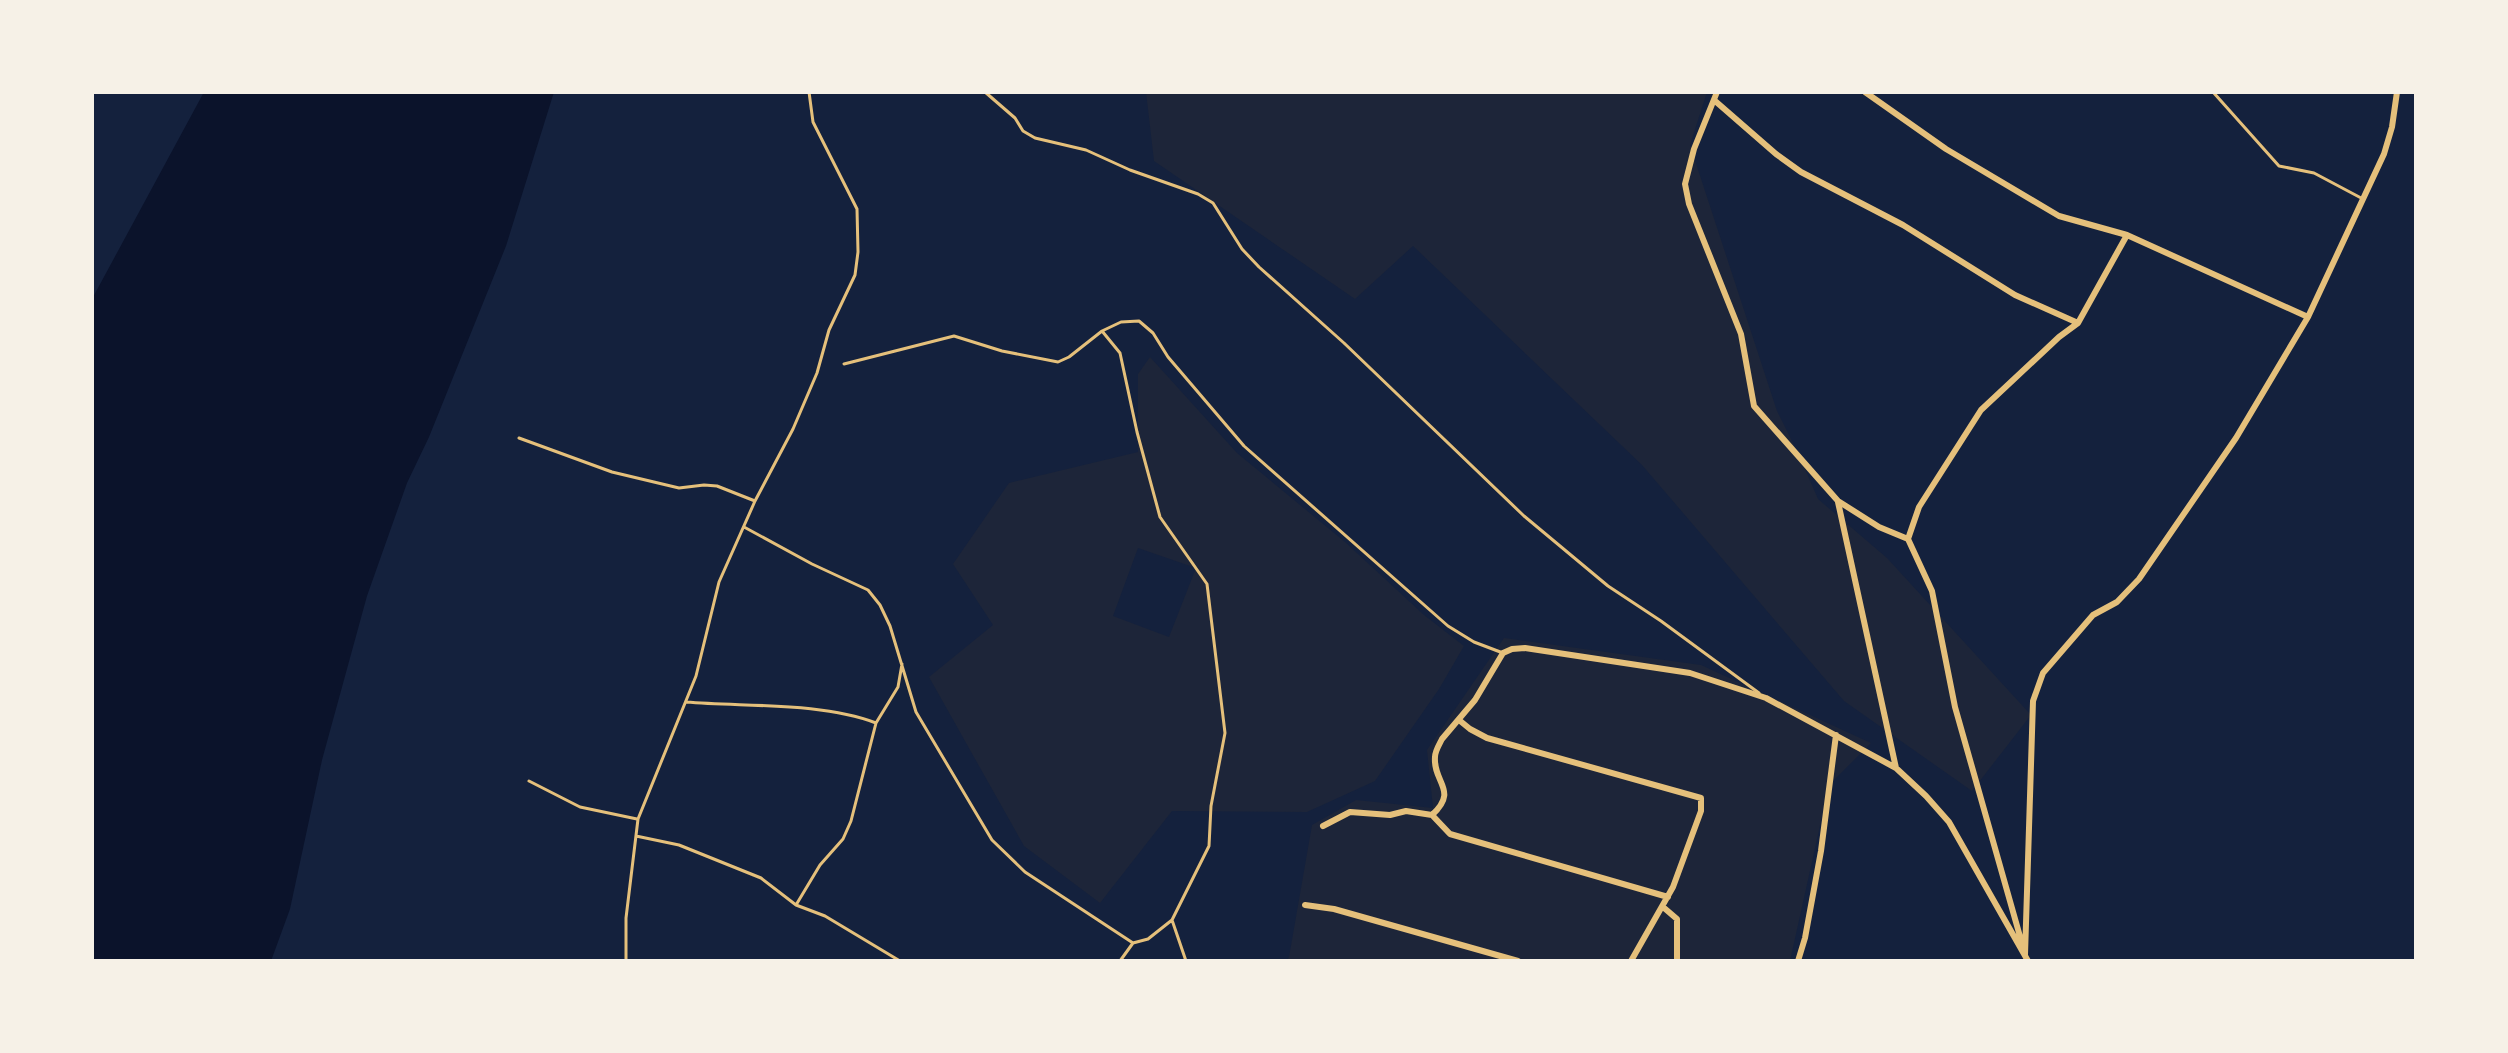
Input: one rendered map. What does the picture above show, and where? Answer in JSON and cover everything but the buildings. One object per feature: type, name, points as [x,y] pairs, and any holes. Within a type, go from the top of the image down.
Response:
[{"type":"street","points":[[1865,92],[1946,149],[2059,216],[2127,235],[2308,317]]},
{"type":"street","points":[[2026,958],[2033,701],[2043,673],[2093,615],[2117,602],[2139,579],[2236,438],[2308,317],[2384,154],[2397,92]]},
{"type":"street","points":[[2026,958],[1955,707],[1932,591],[1908,539],[1879,527],[1838,501],[1754,406],[1741,334],[1689,204],[1685,184],[1694,149],[1715,96],[1776,154],[1801,172],[1903,225],[2015,295],[2078,323]]},
{"type":"street","points":[[1908,539],[1919,507],[1981,410],[2078,323],[2127,235]]},
{"type":"street","points":[[1838,501],[1896,768]]},
{"type":"street","points":[[1432,815],[1445,795],[1436,770],[1436,750],[1490,678],[1503,653],[1525,648],[1690,673],[1766,698],[1896,768],[1949,822],[2026,958]]},
{"type":"street","points":[[1459,720],[1487,738],[1701,798],[1701,811],[1668,897],[1631,961]]},
{"type":"street","points":[[1798,961],[1821,851],[1836,735]]},
{"type":"street","points":[[1323,826],[1350,812],[1390,815],[1406,811],[1432,815],[1450,834],[1668,897]]},
{"type":"street","points":[[1305,905],[1334,909],[1518,961]]},
{"type":"street","points":[[1663,907],[1677,919],[1677,961]]},
{"type":"lane","points":[[626,961],[626,918],[638,819],[696,676],[719,582],[755,501],[793,429],[817,373],[829,330],[855,275],[857,209],[817,133],[809,92]]},
{"type":"lane","points":[[985,92],[1015,118],[1023,131],[1035,138],[1086,150],[1130,170],[1198,194],[1213,203],[1242,249],[1259,267],[1344,343],[1524,516],[1608,586],[1766,698]]},
{"type":"lane","points":[[2213,92],[2279,166],[2314,173],[2363,199]]},
{"type":"lane","points":[[844,364],[954,336],[1002,351],[1058,362],[1102,331],[1121,322],[1139,321],[1153,333],[1168,357],[1244,446],[1448,626],[1474,642],[1503,653]]},
{"type":"lane","points":[[1102,331],[1120,353],[1160,517],[1207,584],[1225,733],[1211,806],[1209,846],[1172,920],[1148,939],[1133,943],[1120,961]]},
{"type":"lane","points":[[519,438],[612,472],[679,488],[717,486],[755,501]]},
{"type":"lane","points":[[743,527],[868,590],[880,605],[903,661],[916,712],[992,840],[1025,872],[1133,943]]},
{"type":"lane","points":[[796,905],[820,865],[843,839],[851,821],[876,723],[898,687],[903,661]]},
{"type":"lane","points":[[686,702],[785,707],[860,717],[876,723]]},
{"type":"lane","points":[[529,781],[580,807],[638,819]]},
{"type":"lane","points":[[636,836],[679,845],[761,878],[796,905],[825,916],[900,961]]},
{"type":"lane","points":[[1172,920],[1186,961]]},
{"type":"shaded area","points":[[204,92],[554,92],[506,246],[429,437],[407,483],[367,596],[322,760],[290,909],[271,961],[92,961],[92,299]]},
{"type":"shaded area","points":[[1146,92],[1707,92],[1690,145],[1777,411],[1818,499],[1887,558],[2031,715],[1972,791],[1844,701],[1642,465],[1413,246],[1355,299],[1154,161]]},
{"type":"shaded area","points":[[1150,357],[1237,453],[1464,646],[1439,689],[1375,781],[1307,812],[1172,811],[1100,903],[1024,846],[929,677],[993,625],[953,564],[1009,483],[1138,452],[1138,374]],"holes":[[[1138,548],[1196,568],[1169,637],[1113,616]]]},
{"type":"shaded area","points":[[1504,638],[1701,665],[1871,743],[1829,785],[1790,961],[1286,961],[1312,825],[1356,800],[1433,808],[1427,750]]}]
